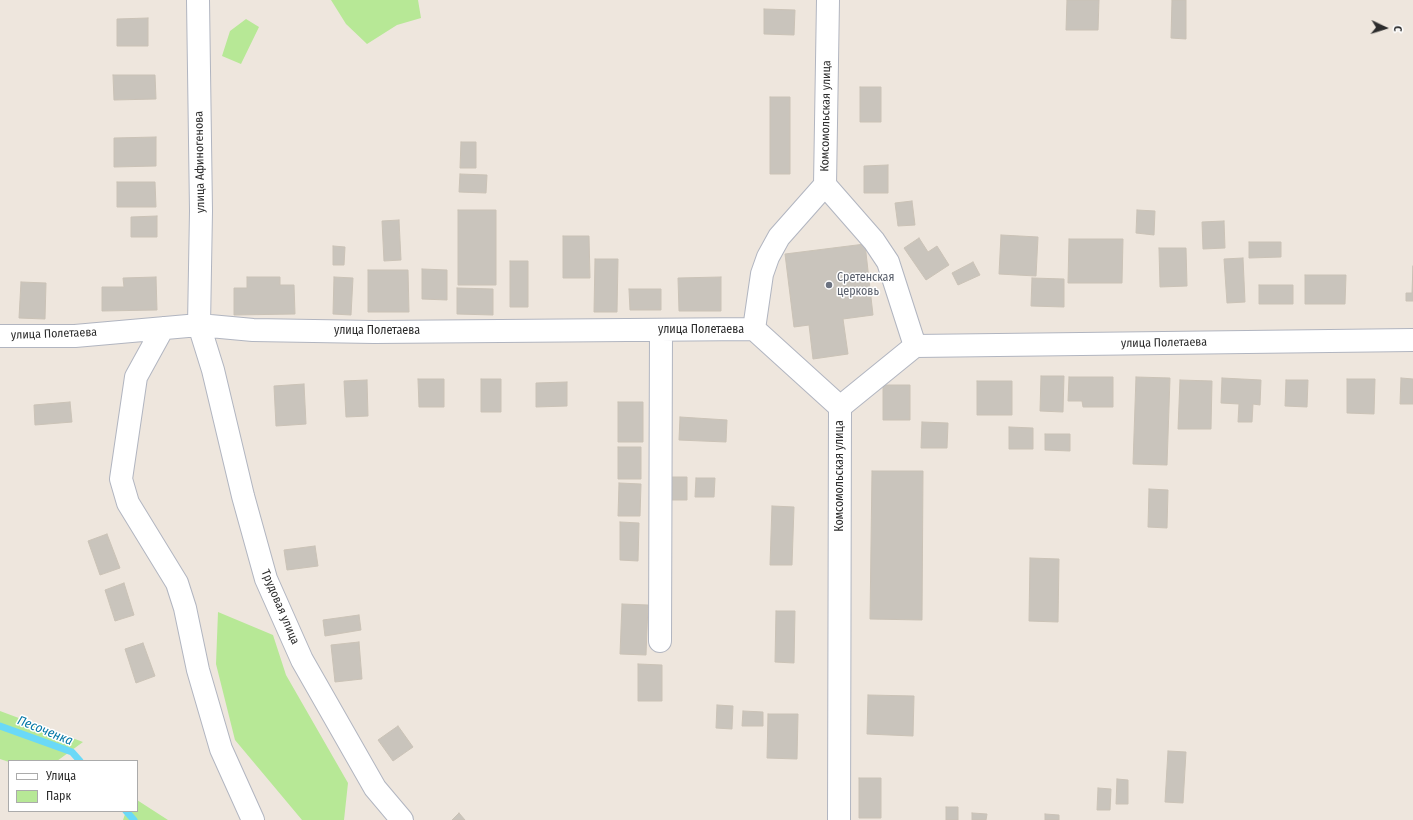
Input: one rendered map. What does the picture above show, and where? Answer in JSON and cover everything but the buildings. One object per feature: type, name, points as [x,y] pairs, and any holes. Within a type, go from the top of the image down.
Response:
[{"type":"street","name":"улица Афиногенова","points":[[198,0],[201,210],[199,325]]},
{"type":"street","name":"Комсомольская улица","points":[[828,0],[825,185],[779,237],[768,258],[762,274],[754,329],[840,407],[839,820]]},
{"type":"street","points":[[825,185],[874,241],[888,262],[915,346],[840,407]]},
{"type":"street","name":"улица Полетаева","points":[[0,336],[75,336],[199,325],[253,330],[374,332],[754,329]]},
{"type":"street","name":"Трудовая улица","points":[[199,325],[213,370],[243,496],[266,579],[302,660],[317,687],[375,788],[402,820]]},
{"type":"street","points":[[163,328],[136,377],[120,479],[128,503],[177,584],[185,608],[198,670],[221,750],[253,820]]},
{"type":"street","points":[[660,641],[661,330]]},
{"type":"street","name":"улица Полетаева","points":[[915,346],[1413,340]]},
{"type":"green space","points":[[331,0],[418,0],[421,18],[397,25],[367,44],[346,24]]},
{"type":"green space","points":[[246,19],[259,27],[241,64],[222,56],[230,31]]},
{"type":"green space","points":[[218,612],[273,635],[286,675],[348,783],[344,820],[302,820],[235,740],[216,664]]},
{"type":"green space","points":[[0,711],[83,742],[58,760],[8,760],[8,762],[0,759]]},
{"type":"green space","points":[[138,801],[168,820],[123,820],[126,812],[138,812]]},
{"type":"waterway","name":"Песоченка","points":[[0,726],[72,752],[79,760]]},
{"type":"waterway","name":"Песоченка","points":[[127,812],[134,820]]},
{"type":"place","name":"Сретенская церковь","points":[[829,285]]}]
